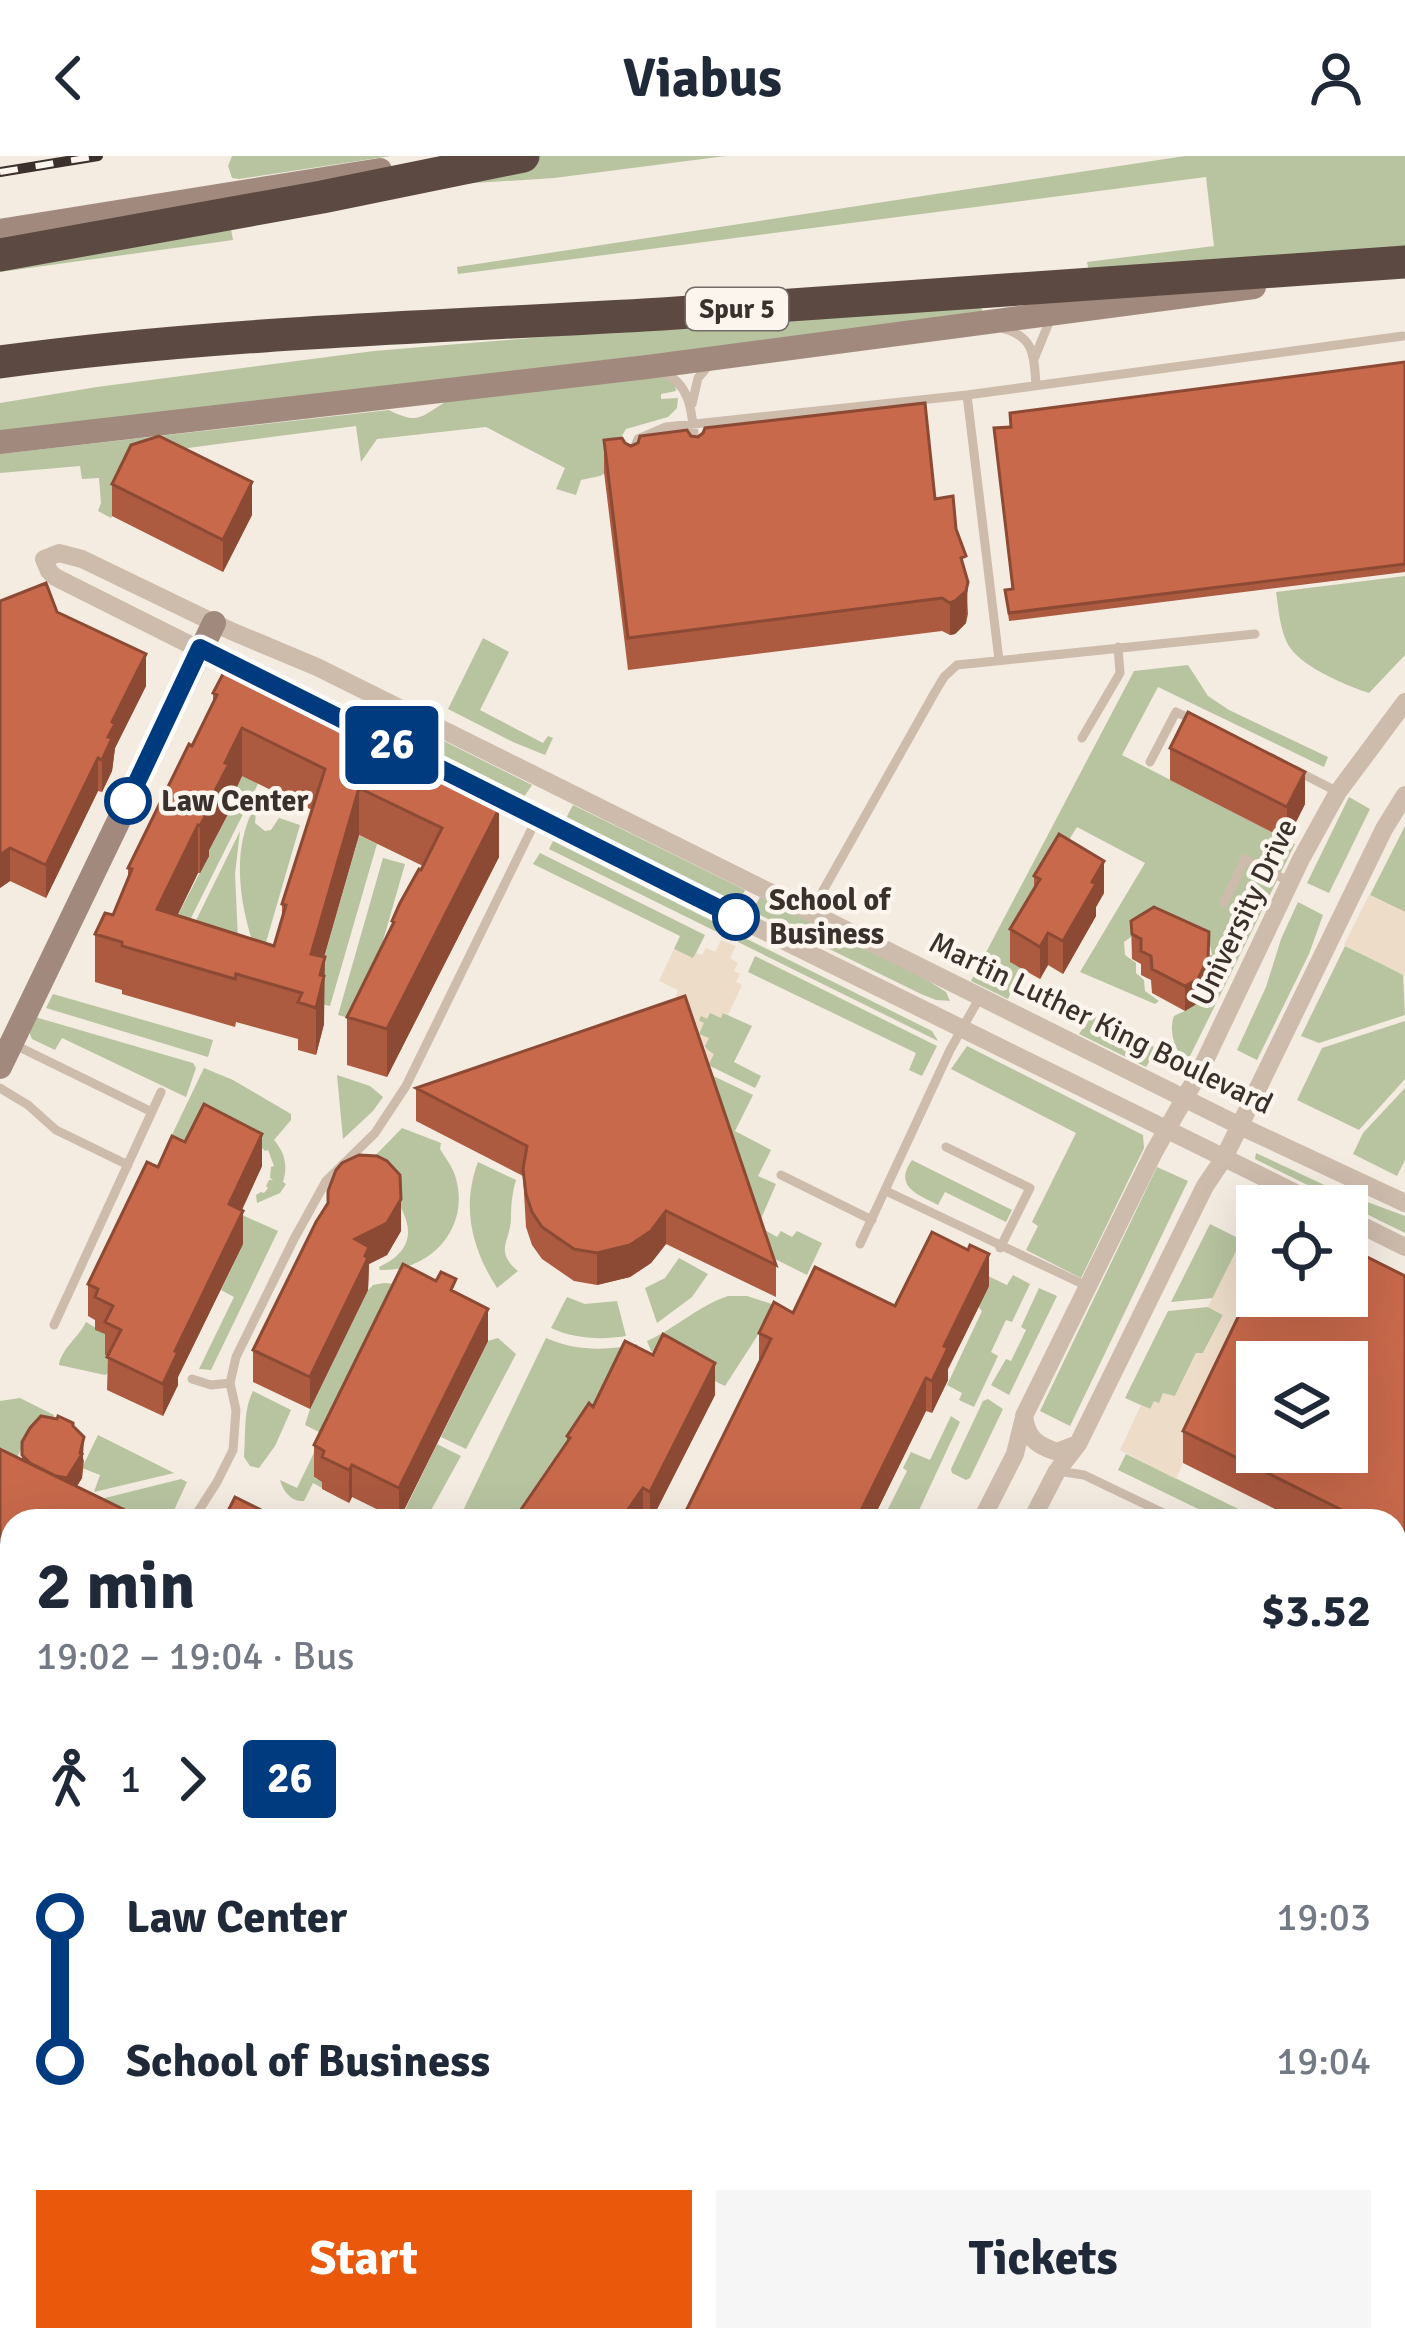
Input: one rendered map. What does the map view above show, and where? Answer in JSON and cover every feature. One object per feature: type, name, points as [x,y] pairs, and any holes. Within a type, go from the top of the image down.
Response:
[{"type":"highway","points":[[0,256],[509,157]]},
{"type":"highway","name":"Spur 5","points":[[0,362],[69,352],[332,332],[1405,265]]},
{"type":"main road","points":[[0,231],[465,156]]},
{"type":"main road","name":"Spur 5","points":[[0,442],[647,367],[1405,265]]},
{"type":"main road","points":[[0,1067],[214,623]]},
{"type":"street","name":"Martin Luther King Boulevard","points":[[1279,1185],[56,577],[44,559],[59,553],[71,555],[316,667],[1185,1099],[1405,1203]]},
{"type":"street","points":[[117,606],[129,582]]},
{"type":"street","name":"University Drive","points":[[987,1509],[1015,1454],[1024,1416],[1290,882],[1338,792],[1405,703]]},
{"type":"street","points":[[1037,1509],[1078,1444],[1384,829],[1405,796]]},
{"type":"street","points":[[1368,1228],[1405,1246]]},
{"type":"street","points":[[1024,1416],[1026,1431],[1037,1446],[1057,1452],[1078,1444]]},
{"type":"lane","points":[[1034,359],[1052,314]]},
{"type":"lane","points":[[937,328],[1020,334],[1034,359],[1036,385]]},
{"type":"lane","points":[[631,462],[638,439],[666,427],[967,395],[1403,337]]},
{"type":"lane","points":[[691,410],[698,378],[716,356]]},
{"type":"lane","points":[[647,367],[680,382],[691,410],[696,461]]},
{"type":"lane","points":[[967,395],[999,660]]},
{"type":"lane","points":[[811,913],[944,677],[957,665],[1256,634]]},
{"type":"lane","points":[[1082,738],[1120,673],[1118,647]]},
{"type":"lane","points":[[1150,762],[1175,712],[1213,730]]},
{"type":"lane","points":[[1290,768],[1338,792]]},
{"type":"lane","points":[[200,1509],[233,1450],[236,1410],[230,1383],[236,1357],[326,1181],[376,1133],[406,1086],[537,818]]},
{"type":"lane","points":[[1224,903],[1245,859],[1290,882]]},
{"type":"lane","points":[[860,1244],[980,997]]},
{"type":"lane","points":[[11,1043],[152,1112]]},
{"type":"lane","points":[[0,1088],[56,1130],[128,1165]]},
{"type":"lane","points":[[54,1325],[161,1092]]},
{"type":"lane","points":[[946,1147],[1030,1188],[1000,1247]]},
{"type":"lane","points":[[781,1175],[872,1220]]},
{"type":"lane","points":[[886,1191],[1088,1287]]},
{"type":"lane","points":[[192,1379],[211,1385],[230,1383]]},
{"type":"lane","points":[[1057,1471],[1084,1475],[1147,1509]]},
{"type":"green space","points":[[232,156],[391,156],[239,179],[232,178],[228,166]]},
{"type":"green space","points":[[534,156],[726,156],[554,178],[426,186],[228,213],[233,240],[0,272],[0,243]]},
{"type":"green space","points":[[1185,156],[1405,156],[1405,248],[1089,271],[1087,262],[1214,246],[1206,177],[458,274],[457,267]]},
{"type":"green space","points":[[981,306],[983,314],[0,434],[0,403],[97,387],[374,351]]},
{"type":"green space","points":[[660,375],[675,384],[676,391],[661,394],[661,399],[678,398],[677,408],[668,417],[626,429],[620,439],[620,465],[581,480],[576,495],[556,489],[565,468],[486,427],[377,439],[361,462],[356,426],[188,448],[188,463],[130,481],[111,518],[98,511],[99,478],[82,479],[80,466],[0,473],[0,454],[389,410],[413,418],[445,402]]},
{"type":"green space","points":[[1405,576],[1405,655],[1369,693],[1316,669],[1287,643],[1276,592]]},
{"type":"green space","points":[[483,638],[509,652],[480,710],[543,743],[548,736],[553,738],[545,755],[448,709]]},
{"type":"green space","points":[[1188,665],[1208,696],[1229,710],[1328,757],[1324,767],[1158,687],[1122,755],[1295,844],[1186,1064],[1174,1041],[1172,1022],[1204,993],[1210,945],[1150,923],[1124,942],[1125,955],[1136,963],[1145,991],[1159,1001],[1155,1004],[1080,972],[1145,863],[1077,827],[1056,868],[1008,999],[971,981],[1134,671]]},
{"type":"green space","points":[[434,736],[532,785],[524,797],[427,750]]},
{"type":"green space","points":[[243,774],[258,784],[175,950],[168,934]]},
{"type":"green space","points":[[1349,797],[1370,809],[1329,893],[1307,883]]},
{"type":"green space","points":[[573,805],[745,890],[738,905],[566,818]]},
{"type":"green space","points":[[253,810],[255,823],[265,831],[279,818],[300,825],[260,963],[248,926],[240,867]]},
{"type":"green space","points":[[1405,826],[1405,912],[1370,895]]},
{"type":"green space","points":[[240,831],[235,874],[238,939],[177,959]]},
{"type":"green space","points":[[354,833],[377,844],[330,1006],[311,1002],[357,843]]},
{"type":"green space","points":[[553,841],[726,928],[723,935],[549,849]]},
{"type":"green space","points":[[540,853],[705,935],[693,959],[674,949],[680,936],[533,864]]},
{"type":"green space","points":[[383,858],[405,864],[360,1021],[338,1015]]},
{"type":"green space","points":[[760,897],[924,978],[946,992],[950,1001],[921,994],[752,911]]},
{"type":"green space","points":[[1298,902],[1323,915],[1257,1060],[1237,1050]]},
{"type":"green space","points":[[741,936],[932,1031],[938,1041],[738,942]]},
{"type":"green space","points":[[1345,946],[1403,974],[1405,1015],[1319,1043],[1301,1036]]},
{"type":"green space","points":[[755,956],[937,1046],[922,1076],[909,1070],[916,1053],[748,972]]},
{"type":"green space","points":[[53,994],[213,1040],[208,1057],[46,1008]]},
{"type":"green space","points":[[710,1012],[752,1026],[734,1062],[761,1076],[755,1088],[708,1065],[713,1054],[702,1042],[698,1026],[701,1015]]},
{"type":"green space","points":[[35,1017],[193,1063],[196,1068],[186,1097],[62,1038],[55,1050],[32,1039],[28,1029]]},
{"type":"green space","points":[[1097,1017],[1151,1044],[1156,1050],[1146,1067],[1079,1034],[1090,1018]]},
{"type":"green space","points":[[1405,1021],[1405,1079],[1359,1130],[1297,1100],[1322,1048]]},
{"type":"green space","points":[[967,1046],[1143,1135],[1144,1148],[1081,1278],[1026,1250],[1038,1226],[1032,1222],[1076,1133],[951,1069]]},
{"type":"green space","points":[[204,1068],[291,1114],[274,1140],[285,1165],[286,1184],[280,1193],[257,1203],[256,1195],[264,1193],[273,1180],[274,1166],[268,1150],[257,1143],[185,1175],[156,1168]]},
{"type":"green space","points":[[705,1072],[753,1095],[735,1131],[771,1150],[758,1176],[776,1184],[757,1228]]},
{"type":"green space","points":[[337,1075],[370,1086],[383,1097],[343,1139]]},
{"type":"green space","points":[[1405,1088],[1405,1160],[1397,1176],[1353,1154],[1363,1133]]},
{"type":"green space","points":[[402,1128],[441,1143],[453,1169],[459,1201],[441,1245],[414,1264],[380,1270],[406,1244],[408,1230],[398,1202],[367,1164]]},
{"type":"green space","points":[[1256,1153],[1324,1185],[1308,1185],[1255,1159]]},
{"type":"green space","points":[[912,1160],[1012,1210],[1006,1222],[945,1192],[938,1205],[916,1193],[905,1177]]},
{"type":"green space","points":[[478,1162],[516,1180],[505,1252],[518,1271],[497,1288],[472,1227],[470,1195]]},
{"type":"green space","points":[[1157,1167],[1188,1181],[1070,1426],[1040,1411]]},
{"type":"green space","points":[[1368,1202],[1405,1216],[1405,1233],[1368,1215]]},
{"type":"green space","points":[[240,1214],[278,1231],[211,1370],[199,1369],[234,1297],[221,1290],[243,1244]]},
{"type":"green space","points":[[1210,1224],[1236,1237],[1236,1252],[1213,1298],[1171,1302]]},
{"type":"green space","points":[[763,1229],[777,1237],[781,1231],[792,1237],[797,1231],[822,1243],[807,1275],[761,1252]]},
{"type":"green space","points":[[929,1248],[1007,1285],[1013,1275],[1030,1284],[991,1352],[998,1356],[974,1407],[959,1400],[962,1393],[947,1385],[982,1311]]},
{"type":"green space","points":[[679,1258],[708,1274],[692,1297],[657,1323],[645,1288],[665,1278]]},
{"type":"green space","points":[[396,1284],[314,1478],[325,1483],[322,1488],[313,1483],[304,1501],[296,1500],[280,1480],[297,1488],[323,1434],[305,1425],[310,1409],[368,1290]]},
{"type":"green space","points":[[1039,1288],[1057,1296],[1009,1395],[991,1385],[1006,1359],[1011,1361]]},
{"type":"green space","points":[[728,1296],[747,1296],[772,1304],[774,1310],[725,1386],[651,1351],[647,1341]]},
{"type":"green space","points":[[567,1297],[585,1304],[617,1301],[626,1336],[588,1338],[551,1328]]},
{"type":"green space","points":[[1208,1307],[1223,1315],[1203,1353],[1196,1353],[1175,1396],[1150,1409],[1125,1398],[1168,1311]]},
{"type":"green space","points":[[86,1322],[113,1338],[124,1364],[105,1375],[59,1365]]},
{"type":"green space","points":[[498,1338],[516,1354],[466,1449],[441,1437],[488,1341]]},
{"type":"green space","points":[[546,1338],[591,1348],[637,1344],[642,1359],[531,1509],[464,1509]]},
{"type":"green space","points":[[253,1391],[291,1410],[259,1468],[250,1466],[244,1457],[246,1415]]},
{"type":"green space","points":[[20,1398],[54,1415],[46,1431],[30,1429],[0,1496],[0,1401]]},
{"type":"green space","points":[[988,1399],[1003,1409],[966,1480],[951,1469]]},
{"type":"green space","points":[[951,1416],[960,1422],[920,1509],[888,1509],[911,1452],[930,1460]]},
{"type":"green space","points":[[98,1435],[174,1473],[94,1492],[100,1475],[82,1468]]},
{"type":"green space","points":[[437,1444],[461,1456],[432,1509],[405,1509]]},
{"type":"green space","points":[[1126,1454],[1238,1509],[1198,1509],[1118,1470]]},
{"type":"green space","points":[[181,1479],[187,1482],[175,1509],[76,1509]]},
{"type":"shaded area","points":[[1369,895],[1405,912],[1405,976],[1344,945]]},
{"type":"shaded area","points":[[721,940],[736,946],[730,958],[738,963],[736,982],[742,985],[728,1015],[723,1013],[721,1018],[710,1013],[707,1019],[701,1016],[698,1020],[704,1023],[699,1034],[709,1038],[704,1048],[714,1054],[702,1078],[683,1000],[676,996],[678,990],[659,981],[674,949],[693,958],[706,948],[715,952]]},
{"type":"shaded area","points":[[1236,1251],[1236,1317],[1244,1317],[1176,1479],[1120,1450],[1141,1405],[1150,1409],[1163,1393],[1175,1396],[1196,1353],[1203,1353],[1223,1315],[1208,1307]]},
{"type":"building","points":[[1405,362],[1405,564],[1009,613],[1005,590],[1013,589],[994,428],[1011,427],[1010,413]]},
{"type":"building","points":[[925,403],[935,499],[953,496],[956,529],[966,556],[961,558],[966,591],[955,601],[942,598],[628,638],[604,440],[622,438],[631,446],[640,436],[687,430],[698,437],[705,428]]},
{"type":"building","points":[[159,436],[252,482],[223,540],[112,484],[131,445]]},
{"type":"building","points":[[46,583],[57,612],[146,654],[112,722],[108,737],[112,738],[102,760],[98,758],[46,865],[10,848],[0,855],[0,601]]},
{"type":"building","points":[[224,672],[350,735],[376,741],[375,750],[499,809],[387,1029],[347,1017],[400,903],[442,828],[359,788],[311,954],[325,957],[316,1008],[298,1002],[302,993],[236,974],[235,979],[95,934],[105,913],[113,915],[132,869],[128,868],[217,695],[213,693]],"holes":[[[242,728],[325,769],[282,904],[286,905],[274,946],[157,909],[209,809]]]},
{"type":"building","points":[[1188,712],[1305,772],[1287,807],[1170,748]]},
{"type":"building","points":[[1059,834],[1104,861],[1063,941],[1048,933],[1040,947],[1010,929],[1040,879],[1034,876]]},
{"type":"building","points":[[1154,907],[1209,932],[1208,958],[1198,979],[1185,986],[1152,969],[1151,956],[1141,951],[1141,939],[1132,934],[1131,921]]},
{"type":"building","points":[[685,996],[776,1265],[666,1211],[651,1231],[630,1245],[597,1253],[574,1249],[542,1227],[532,1212],[523,1169],[527,1146],[416,1088]]},
{"type":"building","points":[[204,1104],[262,1134],[229,1204],[243,1211],[163,1384],[107,1357],[121,1330],[105,1322],[113,1306],[95,1297],[98,1289],[88,1284],[147,1162],[158,1167],[172,1136],[185,1142]]},
{"type":"building","points":[[359,1155],[387,1161],[400,1175],[401,1199],[387,1223],[355,1239],[369,1247],[368,1258],[310,1377],[253,1350],[328,1203],[336,1170]]},
{"type":"building","points":[[932,1232],[968,1250],[970,1245],[989,1254],[932,1381],[926,1378],[862,1509],[687,1509],[771,1339],[759,1333],[774,1302],[793,1313],[815,1267],[895,1306]]},
{"type":"building","points":[[1368,1258],[1405,1276],[1405,1509],[1340,1509],[1267,1473],[1368,1473],[1368,1341],[1236,1341],[1236,1457],[1183,1431],[1238,1317],[1368,1317]]},
{"type":"building","points":[[403,1264],[436,1281],[441,1272],[456,1279],[451,1290],[488,1309],[399,1488],[352,1465],[349,1470],[322,1457],[324,1451],[314,1445]]},
{"type":"building","points":[[663,1334],[715,1363],[650,1492],[643,1488],[628,1509],[521,1509],[589,1403],[593,1407],[625,1341],[653,1355]]},
{"type":"building","points":[[41,1416],[58,1416],[73,1423],[84,1437],[82,1454],[67,1478],[22,1455],[22,1442]]},
{"type":"building","points":[[0,1449],[123,1509],[0,1509]]},
{"type":"building","points":[[235,1497],[259,1509],[229,1509]]},
{"type":"railway","points":[[0,172],[98,156]]},
{"type":"bus line","name":"26","points":[[128,801],[200,648],[736,917]]},
{"type":"place","name":"Law Center","points":[[128,801]]},
{"type":"place","name":"School of Business","points":[[736,917]]}]
